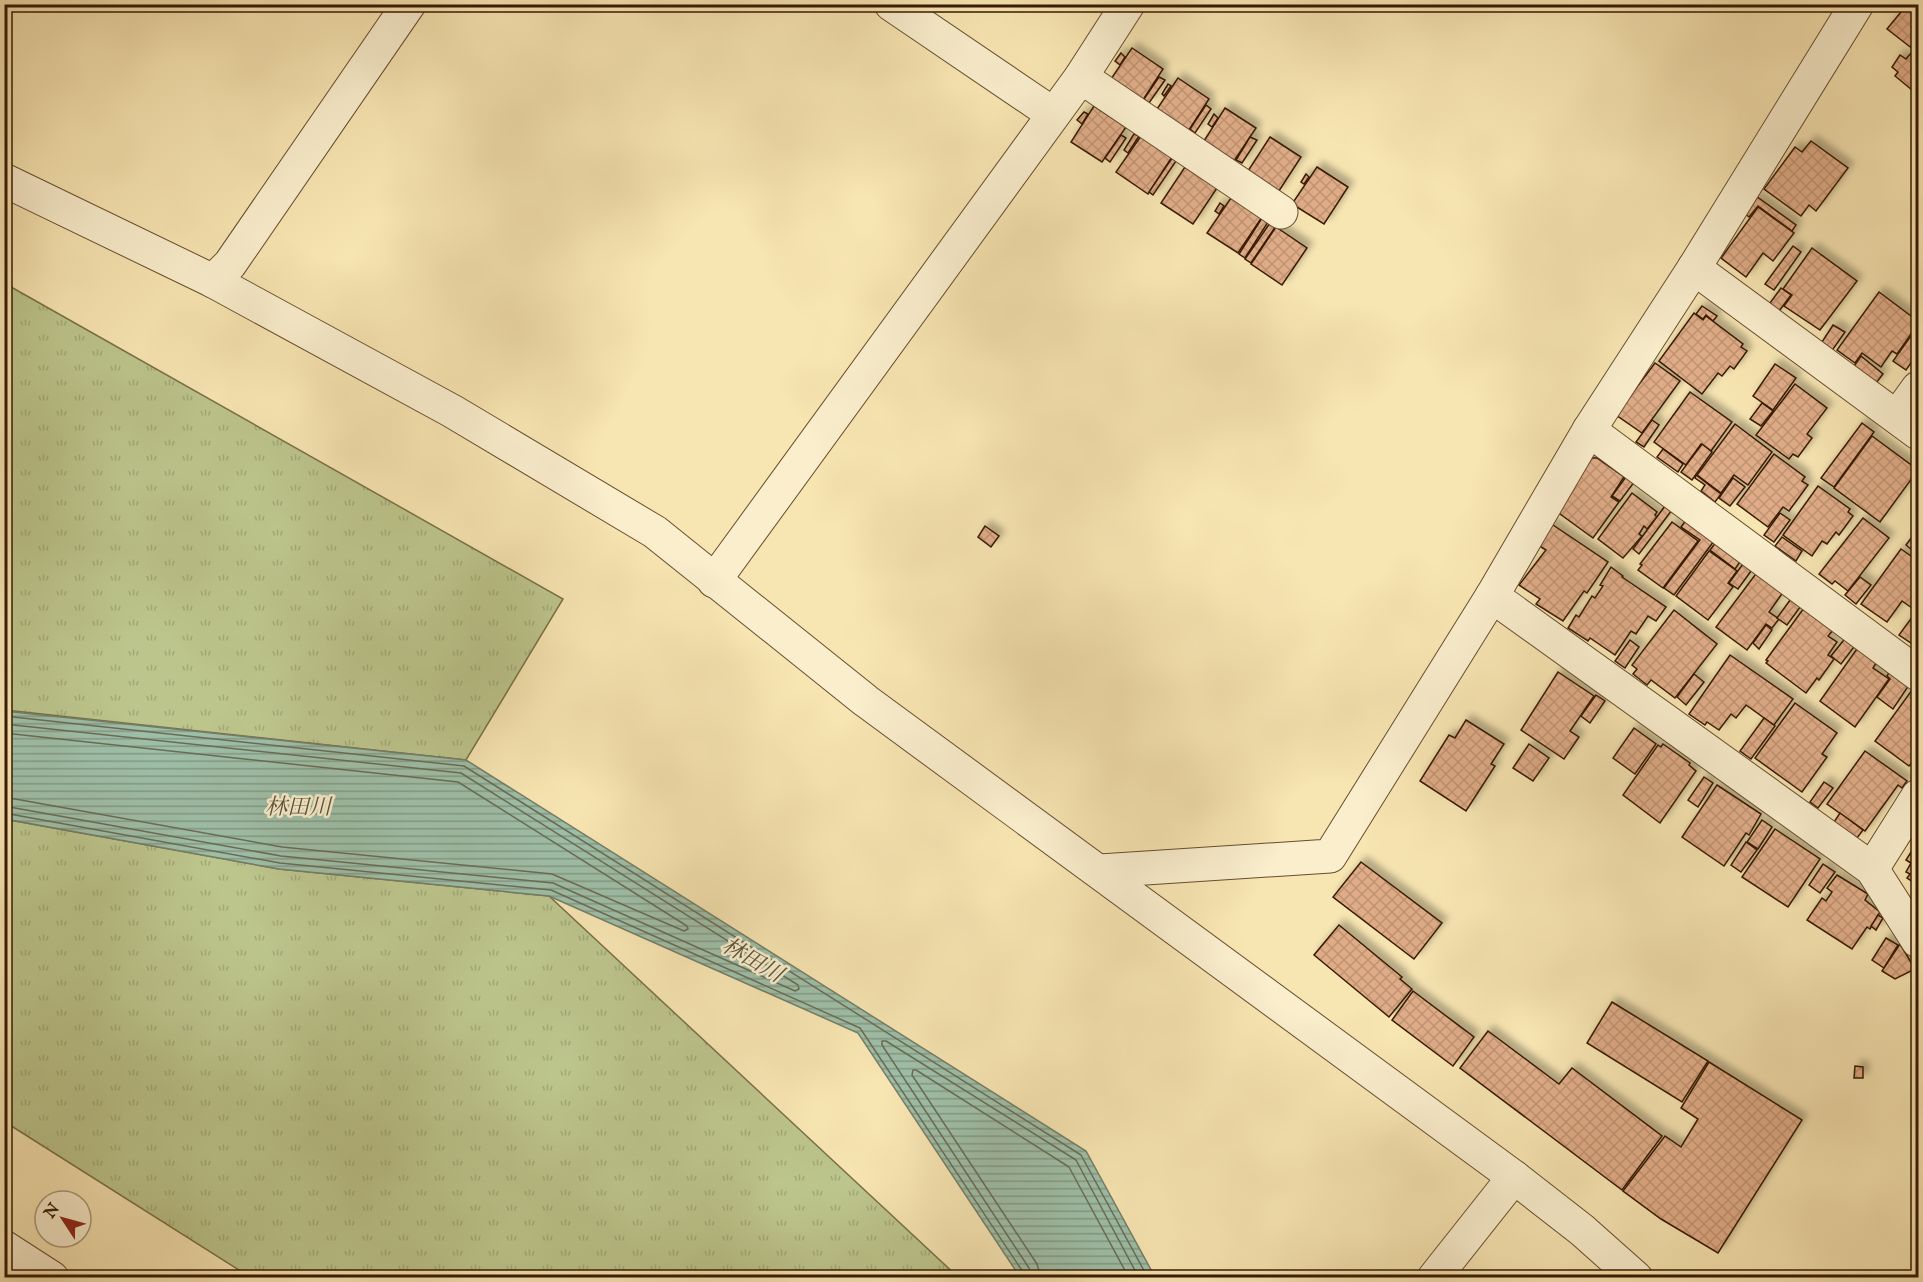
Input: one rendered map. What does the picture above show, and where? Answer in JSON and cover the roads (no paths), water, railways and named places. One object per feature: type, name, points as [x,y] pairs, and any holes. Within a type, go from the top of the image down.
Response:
[{"type":"street","points":[[213,281],[230,264],[410,4]]},
{"type":"street","points":[[891,4],[1053,114]]},
{"type":"street","points":[[714,581],[1081,77],[1128,4]]},
{"type":"street","points":[[1100,871],[1330,856],[1492,596],[1589,430],[1694,268],[1857,4]]},
{"type":"street","points":[[1081,77],[1281,212]]},
{"type":"street","points":[[4,180],[213,281],[452,411],[656,532],[714,581],[866,701],[1514,1177],[1582,1230],[1636,1278]]},
{"type":"street","points":[[1694,268],[1908,425],[1918,388]]},
{"type":"street","points":[[1589,430],[1918,674]]},
{"type":"street","points":[[1492,596],[1872,869],[1918,941]]},
{"type":"street","points":[[1872,869],[1918,796]]},
{"type":"street","points":[[1434,1278],[1514,1177]]},
{"type":"street","points":[[4,1247],[52,1278]]},
{"type":"water","name":"林田川","points":[[4,711],[466,760],[1086,1151],[1155,1277],[1020,1277],[858,1033],[549,896],[279,869],[5,819]]}]
